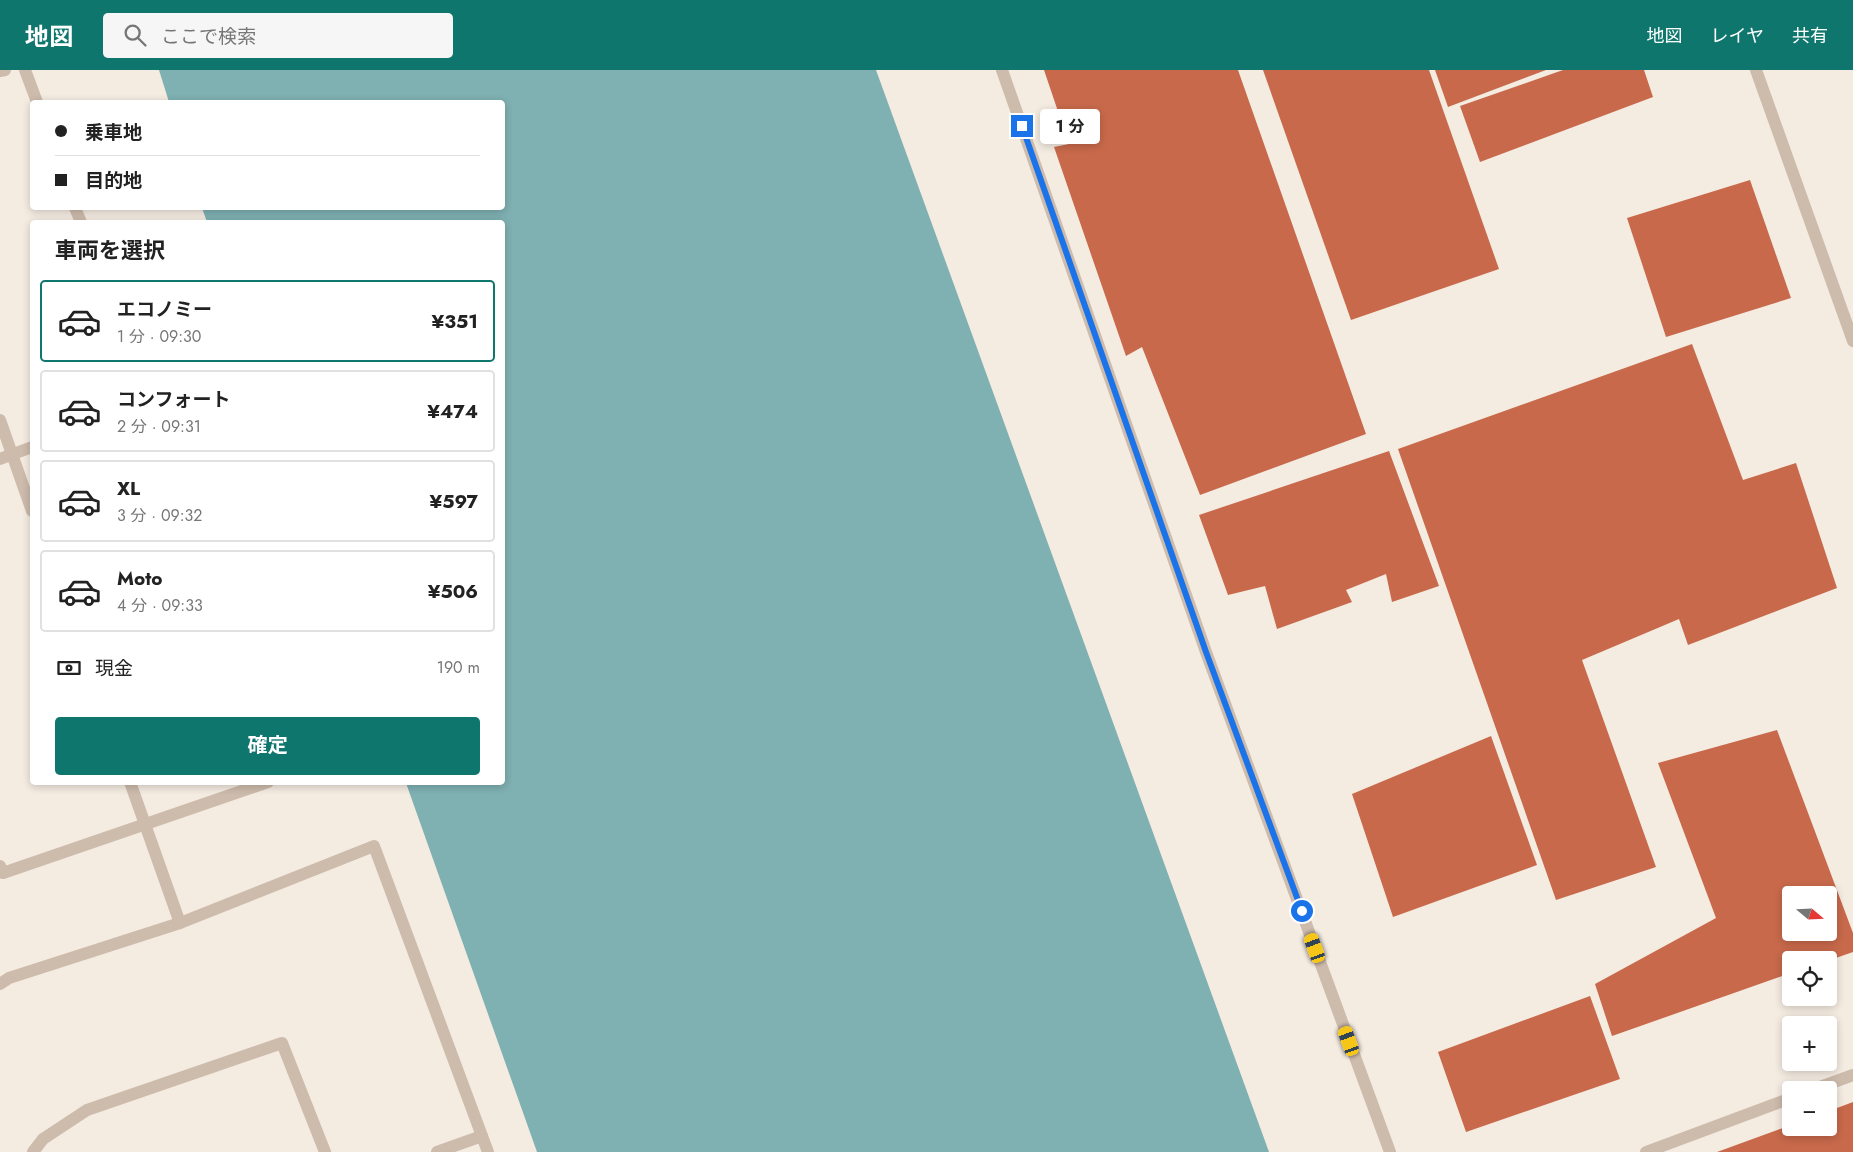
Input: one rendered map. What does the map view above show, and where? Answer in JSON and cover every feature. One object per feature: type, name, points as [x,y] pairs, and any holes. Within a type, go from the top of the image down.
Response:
[{"type":"street","points":[[0,71],[5,70]]},
{"type":"street","points":[[25,70],[36,100]]},
{"type":"street","points":[[1002,70],[1203,643],[1390,1152]]},
{"type":"street","points":[[1756,70],[1853,341]]},
{"type":"street","points":[[0,420],[6,457],[30,507]]},
{"type":"street","points":[[6,457],[30,448]]},
{"type":"street","points":[[131,785],[180,923]]},
{"type":"street","points":[[0,866],[2,873],[259,785]]},
{"type":"street","points":[[0,984],[9,978],[180,923],[374,846],[488,1152]]},
{"type":"street","points":[[33,1152],[43,1138],[87,1110],[282,1043],[325,1152]]},
{"type":"street","points":[[1837,1081],[1853,1075]]},
{"type":"street","points":[[1646,1152],[1782,1101]]},
{"type":"street","points":[[437,1152],[482,1136]]},
{"type":"water","points":[[159,70],[876,70],[1269,1152],[537,1152],[407,785],[505,785],[505,220],[206,220],[203,210],[505,210],[505,100],[168,100]]},
{"type":"building","points":[[1044,70],[1238,70],[1366,434],[1200,495],[1142,347],[1126,356],[1054,147],[1069,144]]},
{"type":"building","points":[[1263,70],[1429,70],[1499,269],[1351,320]]},
{"type":"building","points":[[1435,70],[1546,70],[1448,107]]},
{"type":"building","points":[[1563,70],[1644,70],[1653,97],[1480,162],[1460,106]]},
{"type":"building","points":[[1750,180],[1791,298],[1666,337],[1627,218]]},
{"type":"building","points":[[1692,344],[1743,480],[1796,463],[1837,588],[1688,645],[1679,619],[1582,660],[1656,867],[1556,900],[1398,449]]},
{"type":"building","points":[[1389,451],[1439,586],[1392,602],[1386,574],[1346,590],[1352,602],[1277,629],[1265,586],[1228,595],[1199,515]]},
{"type":"building","points":[[1777,730],[1835,886],[1782,886],[1782,941],[1838,941],[1838,893],[1853,933],[1853,952],[1837,958],[1837,951],[1782,951],[1782,976],[1612,1036],[1595,984],[1716,918],[1658,763]]},
{"type":"building","points":[[1491,736],[1537,865],[1393,917],[1352,794]]},
{"type":"building","points":[[1590,996],[1620,1079],[1466,1132],[1438,1052]]},
{"type":"building","points":[[1853,1102],[1853,1152],[1717,1152],[1782,1128],[1782,1136],[1837,1136],[1837,1108]]},
{"type":"route","points":[[1022,126],[1206,652],[1302,911]]}]
